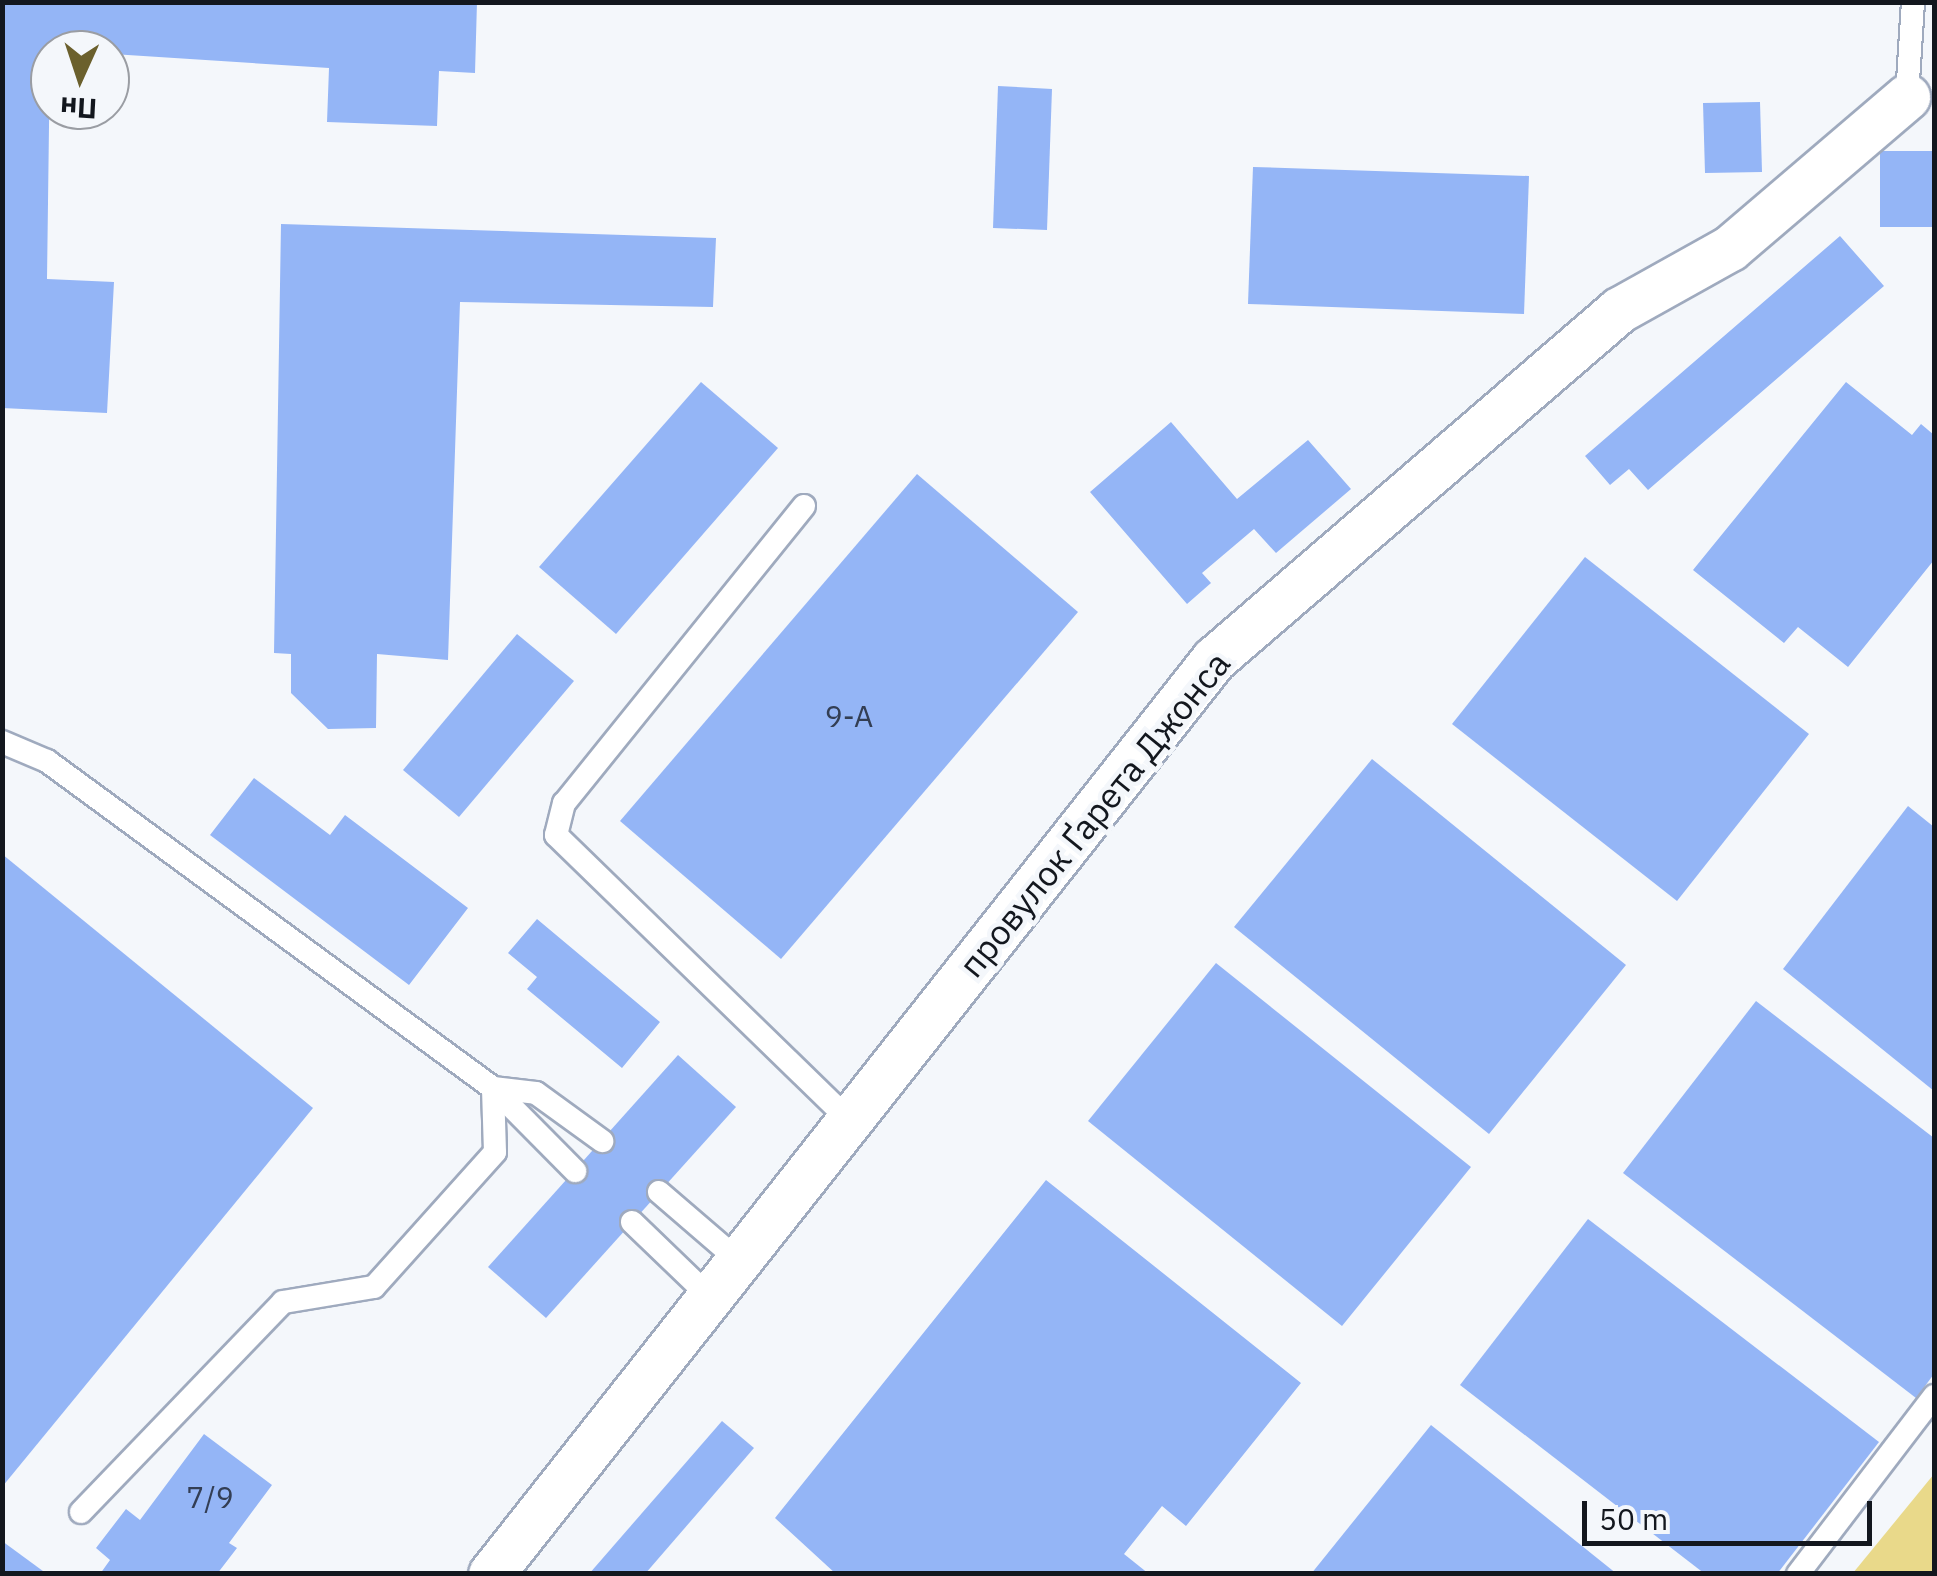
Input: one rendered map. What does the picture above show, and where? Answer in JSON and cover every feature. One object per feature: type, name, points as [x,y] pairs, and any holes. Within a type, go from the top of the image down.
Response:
[{"type":"street","name":"провулок Ґарета Джонса","points":[[491,1574],[1214,659],[1619,310],[1730,248],[1908,97]]},
{"type":"lane","points":[[1908,97],[1913,2]]},
{"type":"lane","points":[[804,506],[564,804],[556,835],[849,1120]]},
{"type":"lane","points":[[2,742],[47,761],[493,1088],[575,1171]]},
{"type":"lane","points":[[493,1088],[536,1093],[602,1141]]},
{"type":"lane","points":[[81,1512],[283,1302],[374,1287],[495,1152],[493,1088]]},
{"type":"lane","points":[[659,1192],[738,1260]]},
{"type":"lane","points":[[632,1222],[710,1297]]},
{"type":"lane","points":[[1798,1574],[1934,1396]]},
{"type":"shaded area","points":[[1934,1474],[1934,1573],[1853,1573]]},
{"type":"building","points":[[2,2],[477,2],[475,73],[439,71],[437,126],[327,122],[329,68],[130,55],[130,30],[30,30],[30,130],[49,130],[47,279],[114,282],[107,413],[2,408]]},
{"type":"building","points":[[998,86],[1052,89],[1047,230],[993,228]]},
{"type":"building","points":[[1760,102],[1762,172],[1705,173],[1703,103]]},
{"type":"building","points":[[1880,151],[1934,151],[1934,227],[1880,227]]},
{"type":"building","points":[[1253,167],[1529,176],[1524,314],[1248,304]]},
{"type":"building","points":[[281,224],[716,238],[713,307],[460,302],[448,660],[377,654],[376,728],[328,729],[291,693],[291,654],[274,653]]},
{"type":"building","points":[[1840,236],[1884,286],[1648,490],[1629,469],[1610,485],[1585,456]]},
{"type":"building","points":[[701,382],[778,448],[616,634],[539,567]]},
{"type":"building","points":[[1846,382],[1912,435],[1921,424],[1934,435],[1934,560],[1848,667],[1798,627],[1784,643],[1693,570]]},
{"type":"building","points":[[1171,422],[1237,499],[1308,440],[1351,489],[1276,553],[1254,529],[1202,573],[1211,583],[1187,604],[1090,492]]},
{"type":"building","points":[[917,474],[1078,612],[781,959],[620,821]]},
{"type":"building","points":[[1585,557],[1809,734],[1677,901],[1452,724]]},
{"type":"building","points":[[517,634],[574,681],[459,817],[403,770]]},
{"type":"building","points":[[1372,759],[1626,965],[1489,1134],[1234,927]]},
{"type":"building","points":[[254,778],[330,835],[345,815],[468,908],[409,985],[210,835]]},
{"type":"building","points":[[1908,806],[1934,827],[1934,1091],[1783,969]]},
{"type":"building","points":[[2,854],[313,1108],[2,1487]]},
{"type":"building","points":[[537,919],[660,1022],[622,1068],[527,989],[537,977],[508,953]]},
{"type":"building","points":[[1216,963],[1471,1167],[1342,1326],[1088,1121]]},
{"type":"building","points":[[1756,1001],[1934,1138],[1934,1374],[1916,1398],[1623,1173]]},
{"type":"building","points":[[678,1055],[736,1107],[546,1318],[488,1267]]},
{"type":"building","points":[[1046,1180],[1301,1383],[1186,1526],[1162,1506],[1124,1554],[1149,1574],[836,1574],[775,1518]]},
{"type":"building","points":[[1588,1219],[1879,1442],[1777,1574],[1705,1574],[1460,1385]]},
{"type":"building","points":[[722,1421],[754,1448],[645,1574],[589,1574]]},
{"type":"building","points":[[1431,1425],[1617,1574],[1311,1574]]},
{"type":"building","points":[[204,1434],[272,1485],[229,1543],[237,1548],[217,1574],[100,1574],[110,1560],[96,1548],[126,1509],[140,1520]]},
{"type":"building","points":[[2,1541],[47,1574],[2,1574]]}]
